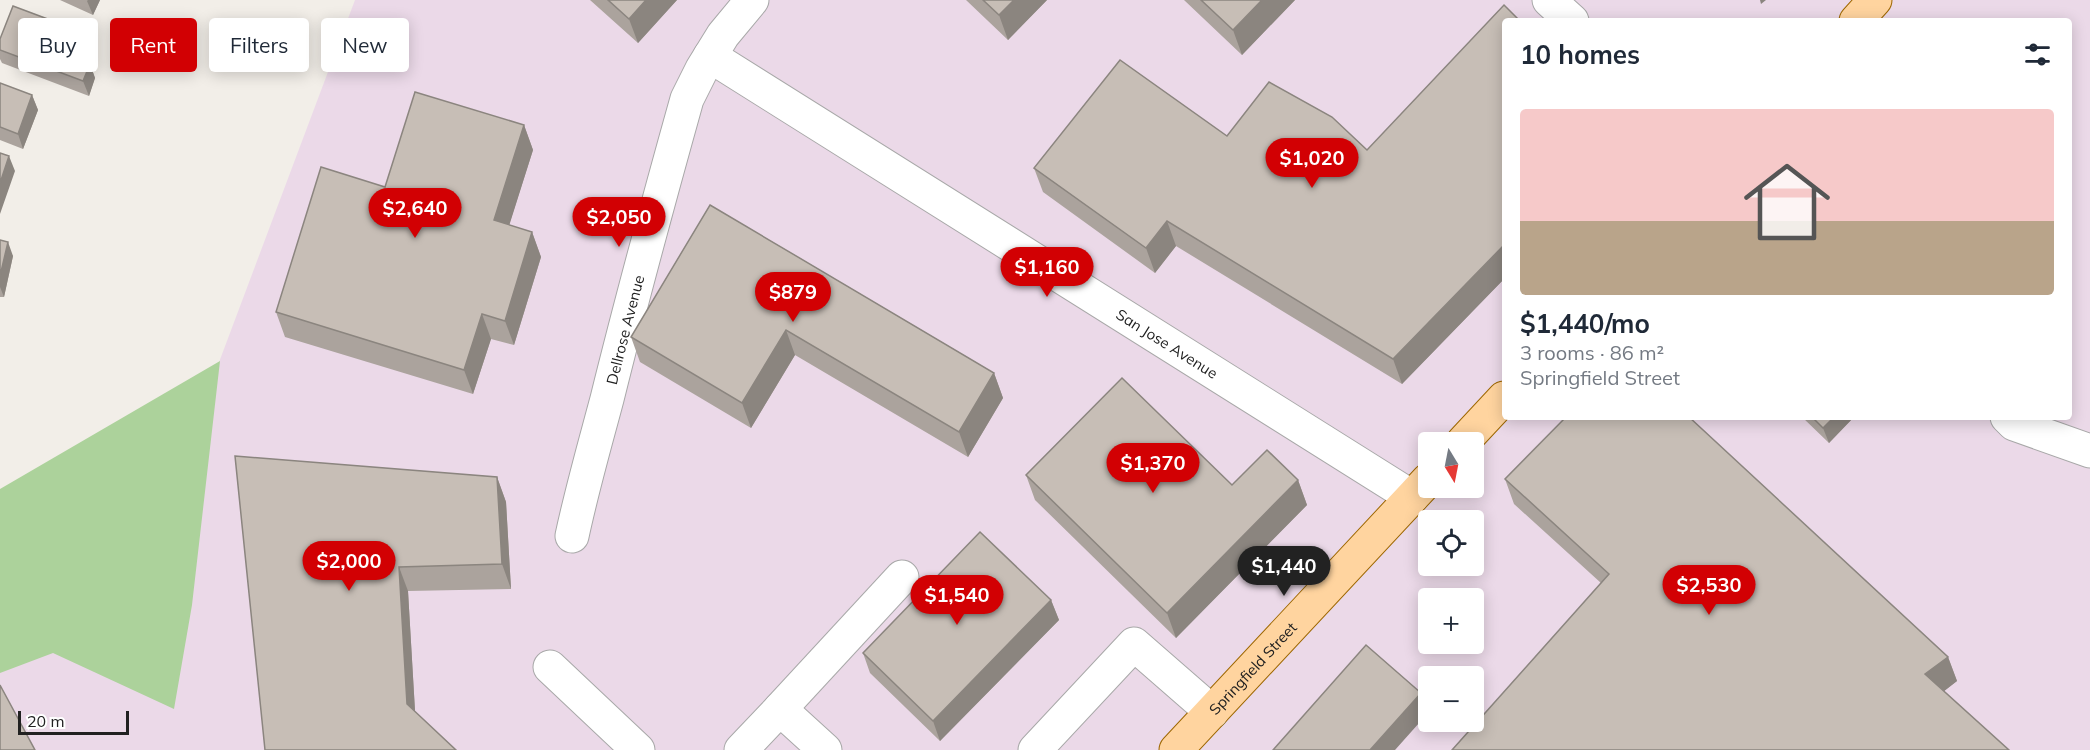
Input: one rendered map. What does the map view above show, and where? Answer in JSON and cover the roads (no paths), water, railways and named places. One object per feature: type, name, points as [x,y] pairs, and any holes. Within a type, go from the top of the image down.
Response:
[{"type":"main road","points":[[1859,18],[1875,0]]},
{"type":"main road","points":[[1472,432],[1502,400]]},
{"type":"main road","name":"Springfield Street","points":[[1176,750],[1418,490]]},
{"type":"street","name":"Dellrose Avenue","points":[[572,536],[586,472],[630,304],[687,99],[723,35],[752,0]]},
{"type":"street","points":[[1549,0],[1569,18]]},
{"type":"street","name":"San Jose Avenue","points":[[710,56],[1418,487]]},
{"type":"street","points":[[2010,420],[2014,424],[2090,451]]},
{"type":"street","points":[[741,750],[902,577]]},
{"type":"street","points":[[1035,750],[1134,644],[1212,712]]},
{"type":"street","points":[[550,667],[638,750]]},
{"type":"street","points":[[780,709],[825,750]]}]
